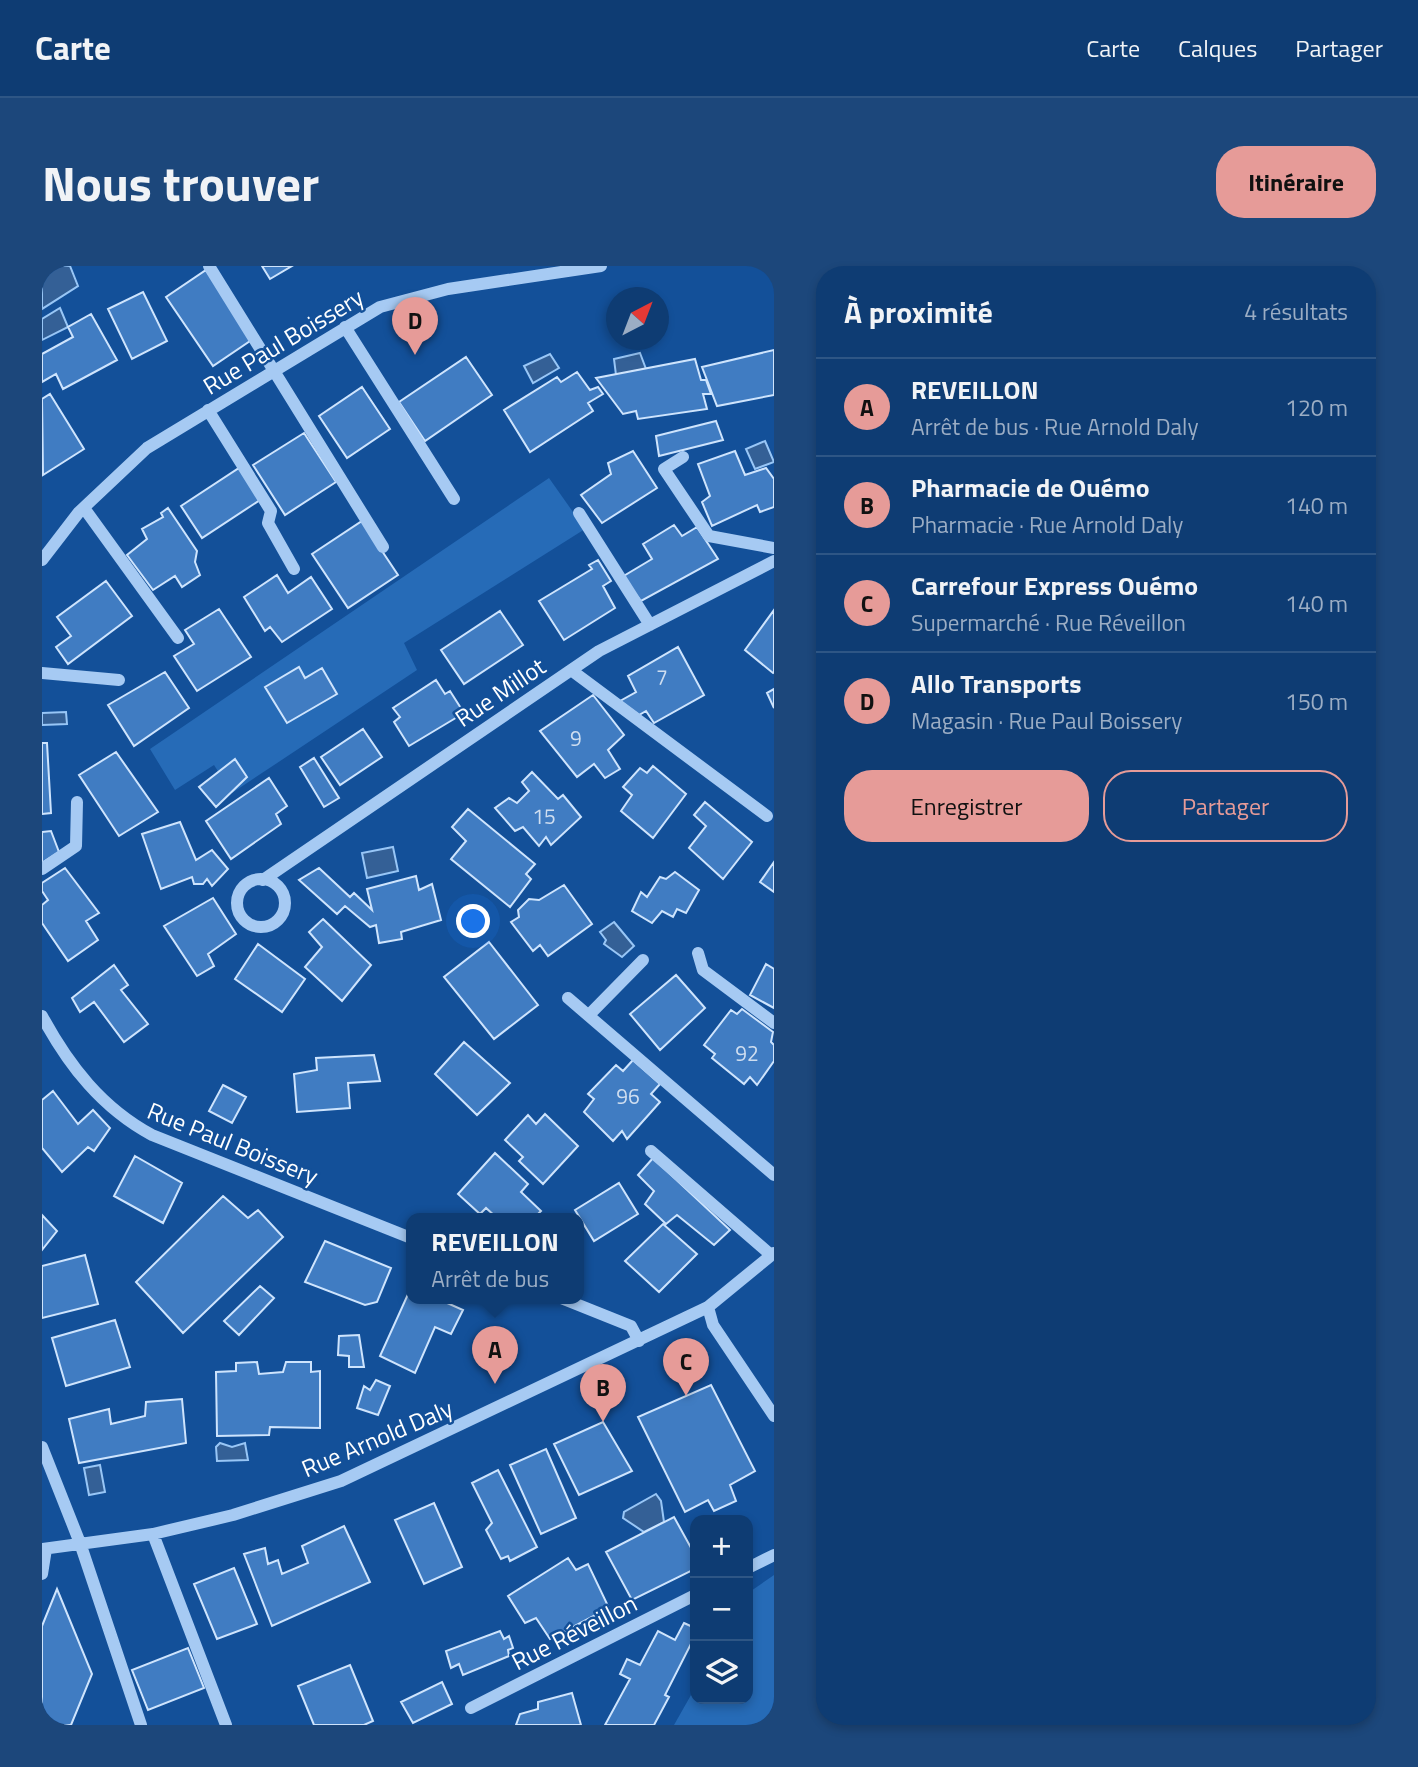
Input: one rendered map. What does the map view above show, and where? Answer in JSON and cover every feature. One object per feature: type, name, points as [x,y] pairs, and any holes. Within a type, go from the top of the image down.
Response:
[{"type":"street","points":[[209,266],[383,547]]},
{"type":"street","name":"Rue Paul Boissery","points":[[42,560],[84,508],[147,447],[380,307],[448,289],[601,266]]},
{"type":"street","points":[[345,327],[454,499]]},
{"type":"street","points":[[208,410],[271,511],[268,523],[294,569]]},
{"type":"street","points":[[683,457],[664,469],[709,536],[774,548]]},
{"type":"street","points":[[84,508],[178,638]]},
{"type":"street","points":[[579,513],[650,625]]},
{"type":"street","name":"Rue Millot","points":[[263,880],[571,670],[650,625],[774,561]]},
{"type":"street","points":[[571,670],[767,816]]},
{"type":"street","points":[[42,673],[120,680]]},
{"type":"street","points":[[42,869],[76,846],[77,802]]},
{"type":"street","points":[[698,953],[703,970],[774,1023]]},
{"type":"street","points":[[589,1015],[643,960]]},
{"type":"street","points":[[568,998],[774,1175]]},
{"type":"street","name":"Rue Paul Boissery","points":[[42,1016],[82,1081],[129,1122],[152,1135],[406,1236]]},
{"type":"street","points":[[651,1151],[773,1254]]},
{"type":"street","name":"Rue Arnold Daly","points":[[44,1549],[153,1534],[233,1515],[341,1481],[708,1307],[773,1254]]},
{"type":"street","points":[[576,1304],[631,1326],[639,1341]]},
{"type":"street","points":[[708,1307],[713,1325],[774,1416]]},
{"type":"street","points":[[42,1447],[80,1543],[141,1725]]},
{"type":"street","points":[[153,1534],[226,1725]]},
{"type":"street","points":[[42,1574],[44,1549]]},
{"type":"street","points":[[753,1566],[774,1555]]},
{"type":"street","name":"Rue Réveillon","points":[[471,1708],[690,1598]]},
{"type":"shaded area","points":[[42,266],[70,266],[78,286],[42,309]]},
{"type":"shaded area","points":[[60,308],[68,327],[42,340],[42,319]]},
{"type":"shaded area","points":[[640,353],[646,369],[616,375],[614,359]]},
{"type":"shaded area","points":[[550,354],[559,368],[533,383],[524,366]]},
{"type":"shaded area","points":[[765,441],[774,462],[755,469],[746,449]]},
{"type":"shaded area","points":[[549,478],[585,529],[404,643],[417,670],[232,793],[214,765],[175,790],[150,749]]},
{"type":"shaded area","points":[[66,712],[67,724],[42,725],[42,713]]},
{"type":"shaded area","points":[[393,847],[398,871],[367,878],[362,853]]},
{"type":"shaded area","points":[[614,922],[634,946],[622,957],[604,944],[606,940],[600,932]]},
{"type":"shaded area","points":[[220,1443],[232,1447],[245,1443],[248,1460],[217,1461],[216,1447]]},
{"type":"shaded area","points":[[100,1465],[105,1492],[89,1495],[84,1468]]},
{"type":"shaded area","points":[[656,1494],[661,1501],[664,1522],[644,1532],[623,1518],[624,1512]]},
{"type":"shaded area","points":[[774,1575],[774,1725],[674,1725],[690,1697],[690,1704],[753,1704],[753,1590]]},
{"type":"building","points":[[262,266],[292,266],[270,279]]},
{"type":"building","points":[[206,270],[253,339],[213,366],[166,297]]},
{"type":"building","points":[[143,292],[167,341],[132,359],[108,309]]},
{"type":"building","points":[[91,314],[117,360],[63,389],[56,374],[42,382],[42,354],[73,337],[68,327]]},
{"type":"building","points":[[774,350],[774,395],[717,406],[702,367]]},
{"type":"building","points":[[466,357],[492,395],[425,441],[399,402]]},
{"type":"building","points":[[695,359],[701,380],[706,380],[711,394],[703,394],[707,409],[638,419],[636,411],[623,414],[596,378]]},
{"type":"building","points":[[577,372],[590,390],[598,387],[603,394],[588,403],[593,411],[530,452],[504,410],[557,377],[561,382]]},
{"type":"building","points":[[362,387],[390,429],[347,458],[319,416]]},
{"type":"building","points":[[50,394],[84,449],[43,475],[42,399]]},
{"type":"building","points":[[716,421],[723,440],[659,456],[656,436]]},
{"type":"building","points":[[304,433],[336,482],[285,515],[253,465]]},
{"type":"building","points":[[633,451],[657,488],[602,523],[581,495],[611,474],[608,463]]},
{"type":"building","points":[[735,451],[745,475],[766,468],[774,479],[774,507],[760,512],[757,505],[712,526],[702,502],[710,496],[698,464]]},
{"type":"building","points":[[239,468],[260,500],[202,538],[181,506]]},
{"type":"building","points":[[168,508],[197,551],[195,562],[200,575],[182,587],[175,576],[153,590],[127,555],[147,539],[142,529],[163,517],[161,513]]},
{"type":"building","points":[[362,521],[398,575],[348,608],[312,554]]},
{"type":"building","points":[[674,525],[682,536],[697,527],[718,559],[641,601],[622,577],[652,559],[643,544]]},
{"type":"building","points":[[598,560],[611,581],[603,586],[615,608],[564,640],[539,601],[592,569],[589,565]]},
{"type":"building","points":[[277,575],[288,593],[311,577],[332,609],[282,642],[270,627],[265,631],[244,597]]},
{"type":"building","points":[[106,581],[132,616],[68,664],[56,647],[71,636],[57,617]]},
{"type":"building","points":[[219,609],[251,657],[197,691],[174,656],[194,644],[185,630]]},
{"type":"building","points":[[774,610],[774,672],[773,673],[745,650]]},
{"type":"building","points":[[500,611],[523,645],[464,684],[441,650]]},
{"type":"building","points":[[678,647],[704,695],[654,723],[646,711],[639,715],[620,701],[636,692],[628,676]]},
{"type":"building","points":[[299,667],[305,678],[322,668],[337,694],[287,723],[265,687]]},
{"type":"building","points":[[165,672],[189,708],[134,746],[108,705]]},
{"type":"building","points":[[436,680],[445,694],[450,691],[464,713],[409,746],[394,722],[400,717],[393,708]]},
{"type":"building","points":[[774,689],[774,708],[767,693]]},
{"type":"building","points":[[593,695],[624,735],[608,750],[620,769],[605,778],[594,764],[577,777],[540,731]]},
{"type":"building","points":[[363,729],[382,757],[340,785],[321,757]]},
{"type":"building","points":[[42,743],[47,743],[51,813],[42,814]]},
{"type":"building","points":[[116,752],[158,812],[119,836],[79,775]]},
{"type":"building","points":[[314,758],[339,798],[324,807],[300,767]]},
{"type":"building","points":[[235,759],[247,777],[216,807],[199,787]]},
{"type":"building","points":[[653,766],[686,794],[653,838],[621,811],[632,795],[623,787],[640,768],[647,773]]},
{"type":"building","points":[[532,772],[558,799],[563,795],[581,817],[551,845],[546,837],[539,846],[523,827],[515,831],[495,808],[509,798],[517,803],[529,791],[522,782]]},
{"type":"building","points":[[269,778],[287,806],[276,814],[281,824],[231,859],[206,821]]},
{"type":"building","points":[[705,802],[752,842],[723,879],[689,848],[706,826],[694,815]]},
{"type":"building","points":[[468,809],[535,864],[526,874],[531,879],[510,907],[451,859],[466,841],[452,827]]},
{"type":"building","points":[[180,822],[196,860],[212,850],[228,869],[212,886],[207,879],[203,884],[194,884],[192,877],[161,889],[142,834]]},
{"type":"building","points":[[51,831],[59,852],[42,863],[42,832]]},
{"type":"building","points":[[774,862],[774,892],[760,882]]},
{"type":"building","points":[[65,868],[99,913],[86,921],[98,940],[68,961],[42,923],[42,905],[48,900],[42,891],[42,883]]},
{"type":"building","points":[[319,868],[350,897],[354,893],[372,910],[367,889],[416,876],[419,890],[432,884],[441,920],[401,932],[402,939],[379,943],[376,925],[370,927],[345,906],[337,914],[299,880]]},
{"type":"building","points":[[675,872],[699,890],[686,913],[677,909],[673,917],[662,911],[652,923],[632,911],[641,892],[647,897],[660,877],[666,879]]},
{"type":"building","points":[[564,885],[592,924],[548,956],[540,945],[533,951],[511,922],[519,917],[518,910],[529,899],[539,900]]},
{"type":"building","points":[[213,898],[236,934],[208,954],[214,966],[197,976],[164,926]]},
{"type":"building","points":[[323,919],[371,965],[342,1001],[305,967],[322,947],[309,932]]},
{"type":"building","points":[[489,942],[538,1005],[494,1039],[444,977]]},
{"type":"building","points":[[258,944],[305,979],[282,1012],[235,979]]},
{"type":"building","points":[[766,964],[774,969],[774,1008],[750,995]]},
{"type":"building","points":[[114,965],[128,985],[121,990],[148,1024],[124,1042],[94,1002],[80,1012],[72,998]]},
{"type":"building","points":[[676,975],[705,1008],[660,1050],[630,1014]]},
{"type":"building","points":[[742,1009],[773,1032],[771,1042],[774,1045],[774,1061],[757,1085],[750,1077],[744,1084],[712,1058],[715,1054],[704,1045],[731,1010],[737,1014]]},
{"type":"building","points":[[464,1042],[510,1083],[477,1115],[435,1074]]},
{"type":"building","points":[[374,1055],[380,1081],[348,1083],[350,1108],[297,1112],[294,1074],[317,1070],[316,1058]]},
{"type":"building","points":[[633,1060],[660,1084],[651,1094],[660,1102],[627,1139],[622,1131],[613,1141],[584,1112],[594,1099],[588,1094],[616,1065],[623,1071]]},
{"type":"building","points":[[223,1085],[246,1097],[232,1123],[209,1111]]},
{"type":"building","points":[[53,1091],[78,1124],[93,1110],[110,1128],[94,1151],[88,1147],[62,1172],[42,1148],[42,1100]]},
{"type":"building","points":[[545,1114],[578,1146],[543,1184],[519,1161],[523,1157],[505,1140],[528,1115],[536,1124]]},
{"type":"building","points":[[495,1153],[528,1184],[521,1192],[541,1211],[492,1213],[486,1208],[479,1213],[458,1194]]},
{"type":"building","points":[[135,1156],[182,1183],[163,1223],[114,1196]]},
{"type":"building","points":[[653,1158],[730,1230],[714,1245],[677,1215],[666,1224],[645,1204],[654,1191],[638,1175]]},
{"type":"building","points":[[619,1183],[638,1214],[594,1241],[584,1225],[584,1213],[577,1213],[575,1210]]},
{"type":"building","points":[[223,1196],[248,1218],[258,1210],[283,1237],[183,1333],[136,1282]]},
{"type":"building","points":[[42,1215],[57,1231],[42,1250]]},
{"type":"building","points":[[663,1224],[697,1254],[659,1292],[625,1261]]},
{"type":"building","points":[[325,1241],[391,1268],[377,1302],[365,1305],[305,1282]]},
{"type":"building","points":[[85,1255],[98,1304],[42,1318],[42,1266]]},
{"type":"building","points":[[260,1286],[274,1298],[239,1335],[224,1321]]},
{"type":"building","points":[[406,1299],[406,1304],[450,1304],[463,1310],[451,1334],[435,1327],[415,1373],[380,1356]]},
{"type":"building","points":[[115,1320],[130,1367],[66,1386],[52,1338]]},
{"type":"building","points":[[359,1335],[364,1367],[349,1367],[349,1356],[338,1355],[339,1336]]},
{"type":"building","points":[[257,1362],[259,1374],[283,1372],[286,1362],[311,1362],[311,1372],[320,1371],[320,1428],[270,1427],[269,1435],[217,1436],[216,1372],[236,1371],[236,1363]]},
{"type":"building","points":[[376,1380],[390,1386],[378,1415],[357,1408],[364,1386],[370,1390]]},
{"type":"building","points":[[711,1385],[755,1471],[730,1485],[736,1501],[714,1511],[708,1500],[685,1512],[638,1417]]},
{"type":"building","points":[[182,1399],[186,1443],[79,1463],[69,1419],[109,1409],[111,1424],[145,1416],[146,1402]]},
{"type":"building","points":[[603,1422],[632,1471],[579,1495],[554,1444]]},
{"type":"building","points":[[546,1449],[576,1518],[541,1534],[510,1465]]},
{"type":"building","points":[[498,1470],[537,1547],[510,1561],[508,1556],[501,1559],[486,1530],[492,1523],[472,1483]]},
{"type":"building","points":[[434,1503],[462,1567],[424,1584],[395,1520]]},
{"type":"building","points":[[674,1517],[690,1546],[690,1571],[632,1600],[606,1552]]},
{"type":"building","points":[[344,1526],[370,1582],[272,1626],[244,1554],[265,1548],[268,1564],[278,1560],[282,1574],[308,1563],[302,1546]]},
{"type":"building","points":[[568,1558],[576,1570],[588,1564],[609,1608],[550,1639],[536,1618],[525,1623],[508,1596]]},
{"type":"building","points":[[234,1568],[257,1624],[217,1639],[194,1584]]},
{"type":"building","points":[[57,1589],[92,1674],[71,1725],[42,1725],[42,1626]]},
{"type":"building","points":[[684,1623],[690,1626],[690,1646],[665,1695],[669,1697],[654,1725],[605,1725],[630,1679],[620,1674],[627,1659],[640,1665],[658,1631],[675,1640]]},
{"type":"building","points":[[500,1631],[504,1639],[509,1636],[513,1648],[508,1650],[509,1656],[463,1675],[459,1664],[451,1668],[446,1651]]},
{"type":"building","points":[[188,1648],[204,1688],[148,1710],[132,1670]]},
{"type":"building","points":[[350,1665],[373,1721],[364,1725],[314,1725],[298,1686]]},
{"type":"building","points":[[442,1682],[452,1704],[413,1723],[401,1702]]},
{"type":"building","points":[[572,1693],[581,1725],[516,1725],[520,1714],[538,1709],[538,1702]]},
{"type":"place","name":"Allo Transports","points":[[415,355]]},
{"type":"place","name":"REVEILLON","points":[[495,1384]]},
{"type":"place","name":"Carrefour Express Ouémo","points":[[686,1396]]},
{"type":"place","name":"Pharmacie de Ouémo","points":[[603,1422]]}]
